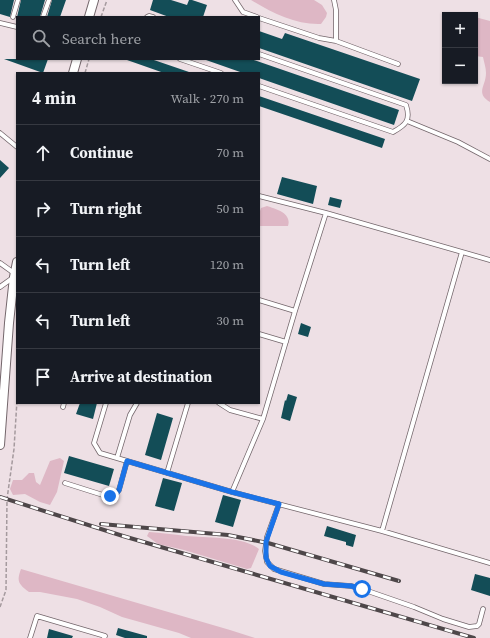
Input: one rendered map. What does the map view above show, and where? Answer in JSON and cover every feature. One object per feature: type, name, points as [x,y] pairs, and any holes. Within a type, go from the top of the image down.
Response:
[{"type":"street","points":[[89,16],[94,0]]},
{"type":"street","points":[[73,72],[77,60]]},
{"type":"street","points":[[0,445],[14,275],[16,266]]},
{"type":"lane","points":[[13,17],[18,0]]},
{"type":"lane","points":[[43,16],[49,0]]},
{"type":"lane","points":[[235,0],[243,12],[255,16]]},
{"type":"lane","points":[[334,0],[336,10],[336,41]]},
{"type":"lane","points":[[260,18],[319,38],[336,41],[398,64]]},
{"type":"lane","points":[[0,23],[16,27]]},
{"type":"lane","points":[[260,54],[406,105],[408,111],[407,121],[402,127],[393,132],[260,86]]},
{"type":"lane","points":[[183,60],[218,72]]},
{"type":"lane","points":[[407,121],[458,142],[490,159]]},
{"type":"lane","points":[[0,133],[16,147]]},
{"type":"lane","points":[[260,196],[326,213],[490,260]]},
{"type":"lane","points":[[232,492],[263,419],[326,213]]},
{"type":"lane","points":[[382,531],[462,252]]},
{"type":"lane","points":[[0,263],[14,275],[0,287]]},
{"type":"lane","points":[[260,300],[295,311]]},
{"type":"lane","points":[[260,334],[286,342]]},
{"type":"lane","points":[[106,404],[94,442],[100,453],[232,492],[382,531],[490,564]]},
{"type":"lane","points":[[117,458],[130,416],[136,404]]},
{"type":"lane","points":[[168,473],[188,404]]},
{"type":"lane","points":[[221,404],[230,410],[263,419]]},
{"type":"lane","points":[[65,483],[106,496],[114,495],[119,490],[127,461]]},
{"type":"lane","points":[[279,504],[266,537],[265,551],[267,562],[274,569],[324,584],[351,586],[362,589],[469,627],[477,626],[479,624],[483,609]]},
{"type":"lane","points":[[30,638],[37,616],[104,636],[104,638]]},
{"type":"path","points":[[101,16],[107,0]]},
{"type":"path","points":[[85,72],[89,60]]},
{"type":"path","points":[[0,607],[6,590],[7,500],[14,449],[17,404]]},
{"type":"shaded area","points":[[251,0],[314,0],[322,5],[327,13],[321,24],[312,24],[293,20],[276,14]]},
{"type":"shaded area","points":[[478,18],[490,21],[490,102],[483,96],[482,92],[486,78],[483,57],[478,56]]},
{"type":"shaded area","points":[[267,206],[282,212],[288,218],[288,226],[260,226],[261,208]]},
{"type":"shaded area","points":[[60,458],[64,461],[57,492],[50,505],[40,502],[25,494],[13,495],[10,489],[13,480],[22,480],[29,473],[34,473],[36,482],[40,485],[50,461]]},
{"type":"shaded area","points":[[149,532],[234,540],[244,542],[259,549],[251,568],[247,569],[184,550],[158,544],[147,536]]},
{"type":"shaded area","points":[[21,569],[255,638],[191,638],[179,633],[122,617],[77,599],[40,592],[29,592],[19,582]]},
{"type":"building","points":[[0,0],[14,0],[10,17],[0,14]]},
{"type":"building","points":[[21,0],[45,0],[40,16],[17,16]]},
{"type":"building","points":[[52,0],[66,0],[60,16],[47,16]]},
{"type":"building","points":[[153,0],[171,0],[187,5],[189,0],[192,0],[207,5],[203,16],[166,16],[150,10]]},
{"type":"building","points":[[260,31],[282,39],[285,33],[420,79],[412,101],[260,48]]},
{"type":"building","points":[[4,59],[48,60],[43,72]]},
{"type":"building","points":[[127,60],[154,60],[189,72],[161,72]]},
{"type":"building","points":[[206,60],[254,60],[399,110],[394,125],[260,78],[260,72],[240,72]]},
{"type":"building","points":[[260,96],[385,139],[382,148],[260,106]]},
{"type":"building","points":[[0,160],[9,168],[0,178]]},
{"type":"building","points":[[282,177],[317,186],[313,204],[277,194]]},
{"type":"building","points":[[330,197],[342,200],[340,208],[328,205]]},
{"type":"building","points":[[301,323],[311,327],[308,337],[298,334]]},
{"type":"building","points":[[288,394],[297,397],[290,421],[281,418]]},
{"type":"building","points":[[80,404],[97,404],[93,419],[76,414]]},
{"type":"building","points":[[157,413],[173,418],[161,460],[145,455]]},
{"type":"building","points":[[69,456],[114,469],[109,486],[64,473]]},
{"type":"building","points":[[163,478],[182,483],[174,511],[155,506]]},
{"type":"building","points":[[223,495],[241,500],[233,527],[215,522]]},
{"type":"building","points":[[327,526],[356,535],[353,547],[346,545],[346,542],[324,536]]},
{"type":"building","points":[[475,574],[490,578],[490,596],[471,590]]},
{"type":"building","points":[[118,628],[147,636],[147,638],[125,638],[116,635]]},
{"type":"building","points":[[49,629],[73,636],[72,638],[47,638]]},
{"type":"railway","points":[[0,497],[123,536],[474,638]]},
{"type":"railway","points":[[101,524],[228,535],[268,543],[399,581]]},
{"type":"route","points":[[110,496],[117,493],[119,490],[127,461],[232,492],[279,504],[266,537],[265,551],[267,562],[270,566],[281,572],[324,584],[351,586],[362,589]]}]
